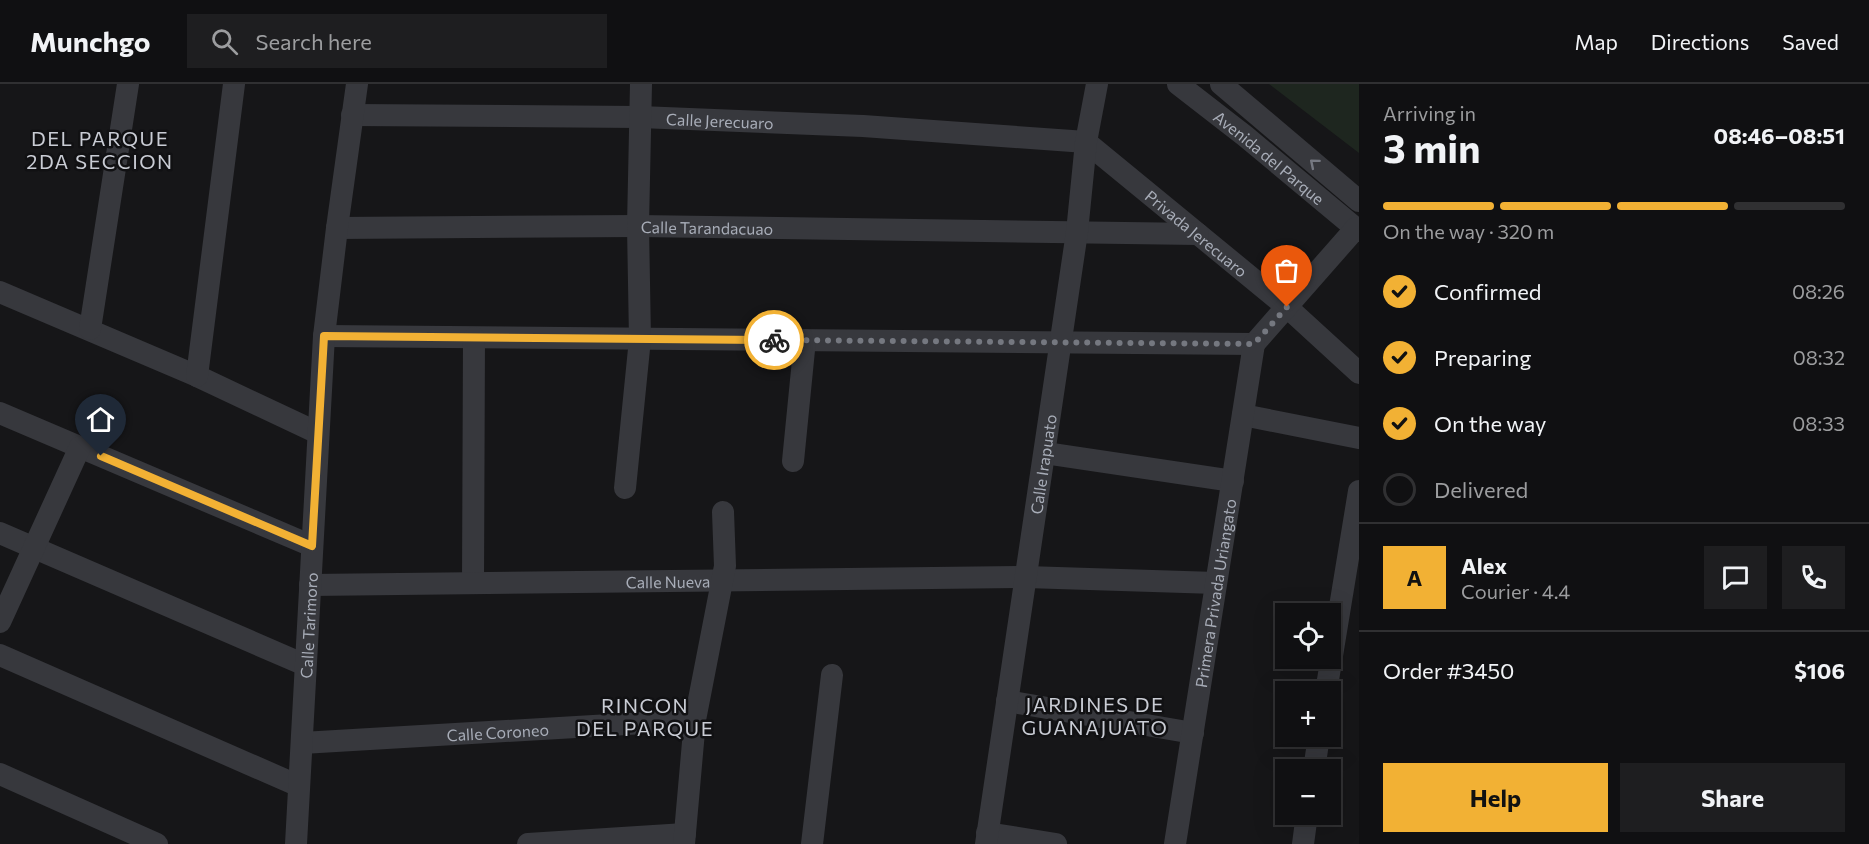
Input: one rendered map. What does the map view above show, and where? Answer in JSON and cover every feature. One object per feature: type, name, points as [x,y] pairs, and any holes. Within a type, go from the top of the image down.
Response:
[{"type":"street","points":[[90,329],[129,84]]},
{"type":"street","points":[[197,376],[234,84]]},
{"type":"street","name":"Calle Tarimoro","points":[[296,844],[324,336],[357,84]]},
{"type":"street","points":[[625,488],[640,339],[638,226],[641,84]]},
{"type":"street","name":"Calle Irapuato","points":[[986,839],[1077,232],[1086,142],[1097,84]]},
{"type":"street","name":"Avenida del Parque","points":[[1178,84],[1358,230]]},
{"type":"street","name":"Avenida del Parque","points":[[1232,88],[1359,201]]},
{"type":"street","name":"Calle Jerecuaro","points":[[352,115],[640,117],[863,126],[1086,142]]},
{"type":"street","name":"Privada Jerecuaro","points":[[1086,142],[1287,307],[1359,373]]},
{"type":"street","name":"Calle Tarandacuao","points":[[337,228],[638,226],[1198,234]]},
{"type":"street","points":[[324,336],[1254,344],[1358,230]]},
{"type":"street","points":[[0,292],[197,376],[318,433]]},
{"type":"street","points":[[473,583],[474,338]]},
{"type":"street","points":[[793,461],[806,340]]},
{"type":"street","name":"Primera Privada Uriangato","points":[[1175,844],[1254,344]]},
{"type":"street","points":[[0,412],[312,546]]},
{"type":"street","points":[[1243,415],[1359,438]]},
{"type":"street","points":[[0,622],[80,447]]},
{"type":"street","points":[[1045,453],[1233,481]]},
{"type":"street","points":[[1329,681],[1350,598],[1359,491]]},
{"type":"street","points":[[528,844],[684,839],[695,720],[723,580],[726,548],[723,512]]},
{"type":"street","points":[[0,533],[305,665]]},
{"type":"street","name":"Calle Nueva","points":[[310,585],[1026,577],[1216,583]]},
{"type":"street","points":[[0,655],[299,786]]},
{"type":"street","points":[[812,844],[832,675]]},
{"type":"street","points":[[1007,701],[1193,733]]},
{"type":"street","name":"Calle Coroneo","points":[[302,743],[695,720]]},
{"type":"street","points":[[0,774],[157,844]]},
{"type":"street","points":[[1303,844],[1306,825]]},
{"type":"street","points":[[986,839],[1056,844]]},
{"type":"shaded area","points":[[1269,84],[1359,84],[1359,153]]},
{"type":"way so far","points":[[774,340],[1254,344],[1287,307]]},
{"type":"district","name":"DEL PARQUE 2DA SECCION","points":[[100,150]]},
{"type":"district","name":"RINCON DEL PARQUE","points":[[645,716]]},
{"type":"district","name":"JARDINES DE GUANAJUATO","points":[[1095,716]]},
{"type":"route","points":[[101,456],[312,546],[324,336],[774,340]]}]
